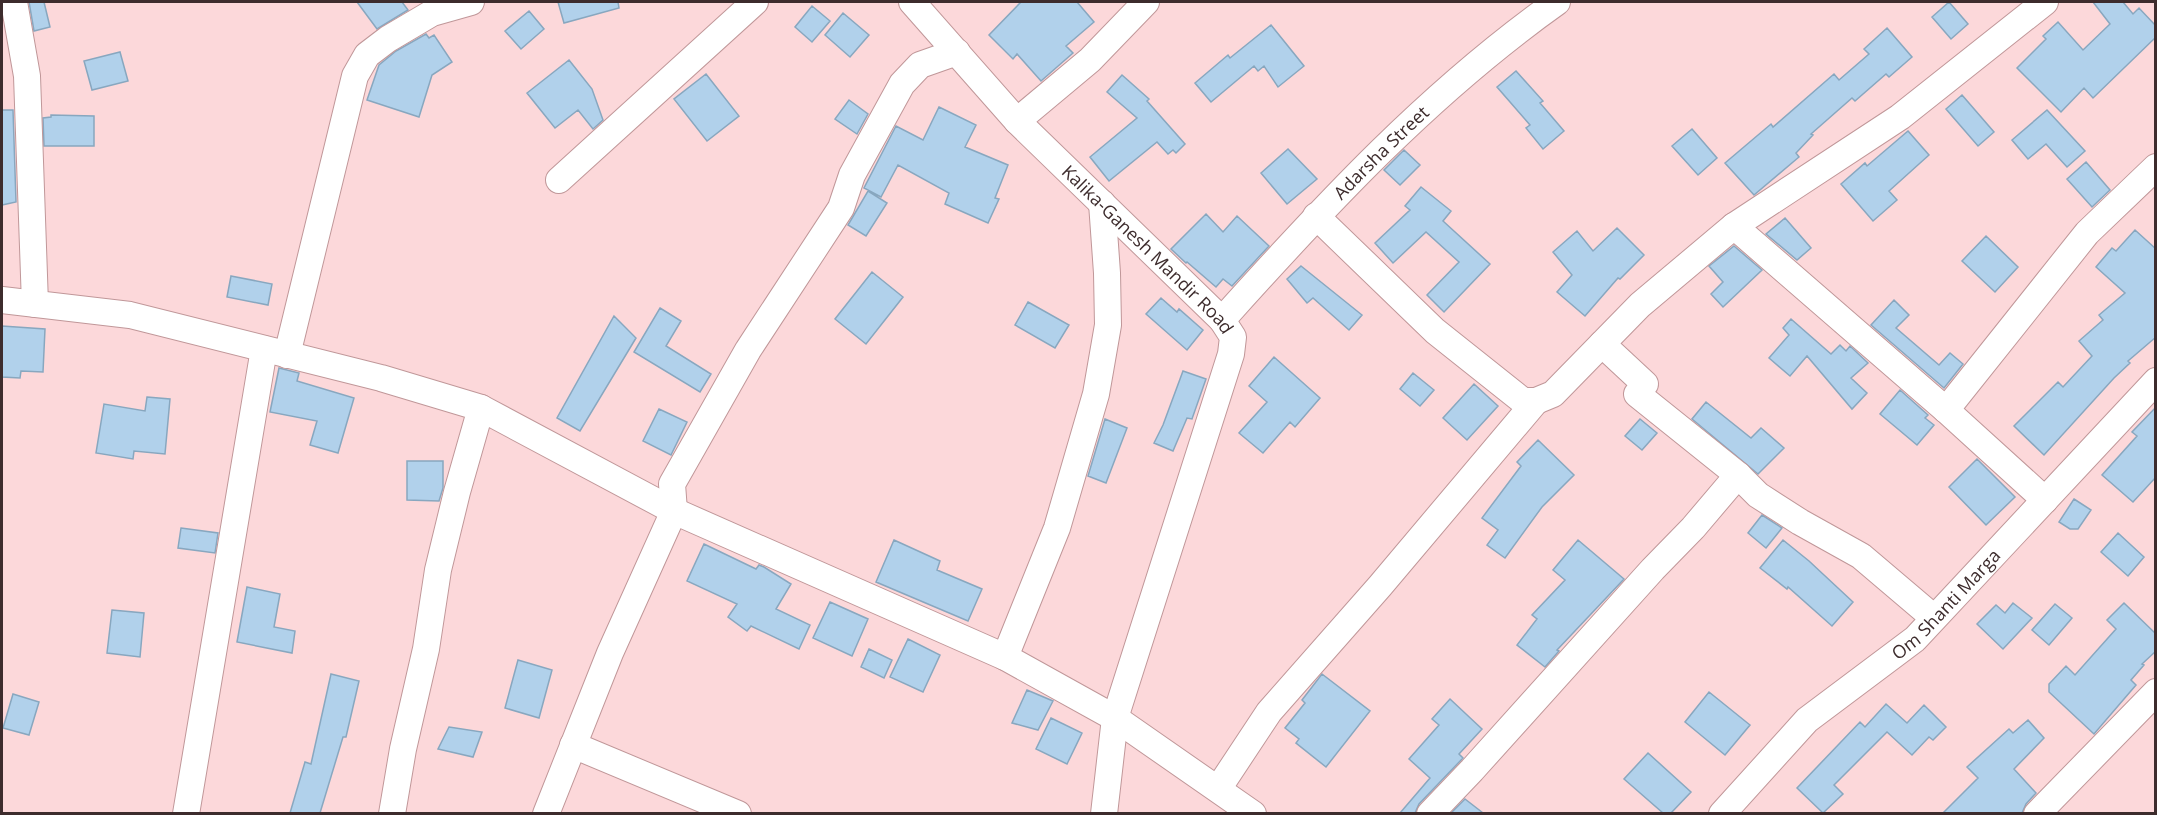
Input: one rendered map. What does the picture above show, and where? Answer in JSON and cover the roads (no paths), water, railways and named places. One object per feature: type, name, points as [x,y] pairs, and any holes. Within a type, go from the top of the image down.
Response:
[{"type":"street","points":[[14,2],[27,76],[35,304]]},
{"type":"street","points":[[186,813],[276,352],[355,76],[367,55],[388,39],[432,13],[471,2]]},
{"type":"street","points":[[559,180],[755,2]]},
{"type":"street","name":"Kalika-Ganesh Mandir Road","points":[[912,2],[1017,121],[1222,320],[1233,337],[1231,354],[1115,718],[1104,813]]},
{"type":"street","points":[[1017,121],[1090,60],[1146,2]]},
{"type":"street","name":"Adarsha Street","points":[[1222,320],[1316,216],[1437,96],[1557,2]]},
{"type":"street","points":[[1218,789],[1269,712],[1380,586],[1536,402],[1553,394],[1640,305],[1734,226],[1900,117],[2045,2]]},
{"type":"street","points":[[546,813],[610,653],[674,511],[672,484],[748,350],[842,208],[852,175],[902,84],[920,65],[957,52]]},
{"type":"street","points":[[1946,410],[2087,233],[2156,167]]},
{"type":"street","points":[[1005,657],[1057,528],[1096,394],[1107,325],[1107,273],[1102,203]]},
{"type":"street","points":[[1316,216],[1435,331],[1523,401],[1536,402]]},
{"type":"street","points":[[1734,226],[1946,410],[2045,500]]},
{"type":"street","points":[[2,300],[130,315],[381,378],[481,408],[674,511],[1005,657],[1115,718],[1253,813]]},
{"type":"street","points":[[1602,344],[1645,384],[1637,394],[1738,475],[1758,495],[1800,522],[1861,556],[1934,618]]},
{"type":"street","name":"Om Shanti Marga","points":[[1722,813],[1807,720],[1915,639],[2156,381]]},
{"type":"street","points":[[392,813],[403,749],[426,649],[438,570],[481,408]]},
{"type":"street","points":[[1430,813],[1472,770],[1645,578],[1694,528],[1738,475]]},
{"type":"street","points":[[2037,813],[2156,692]]},
{"type":"street","points":[[573,745],[738,813]]}]
